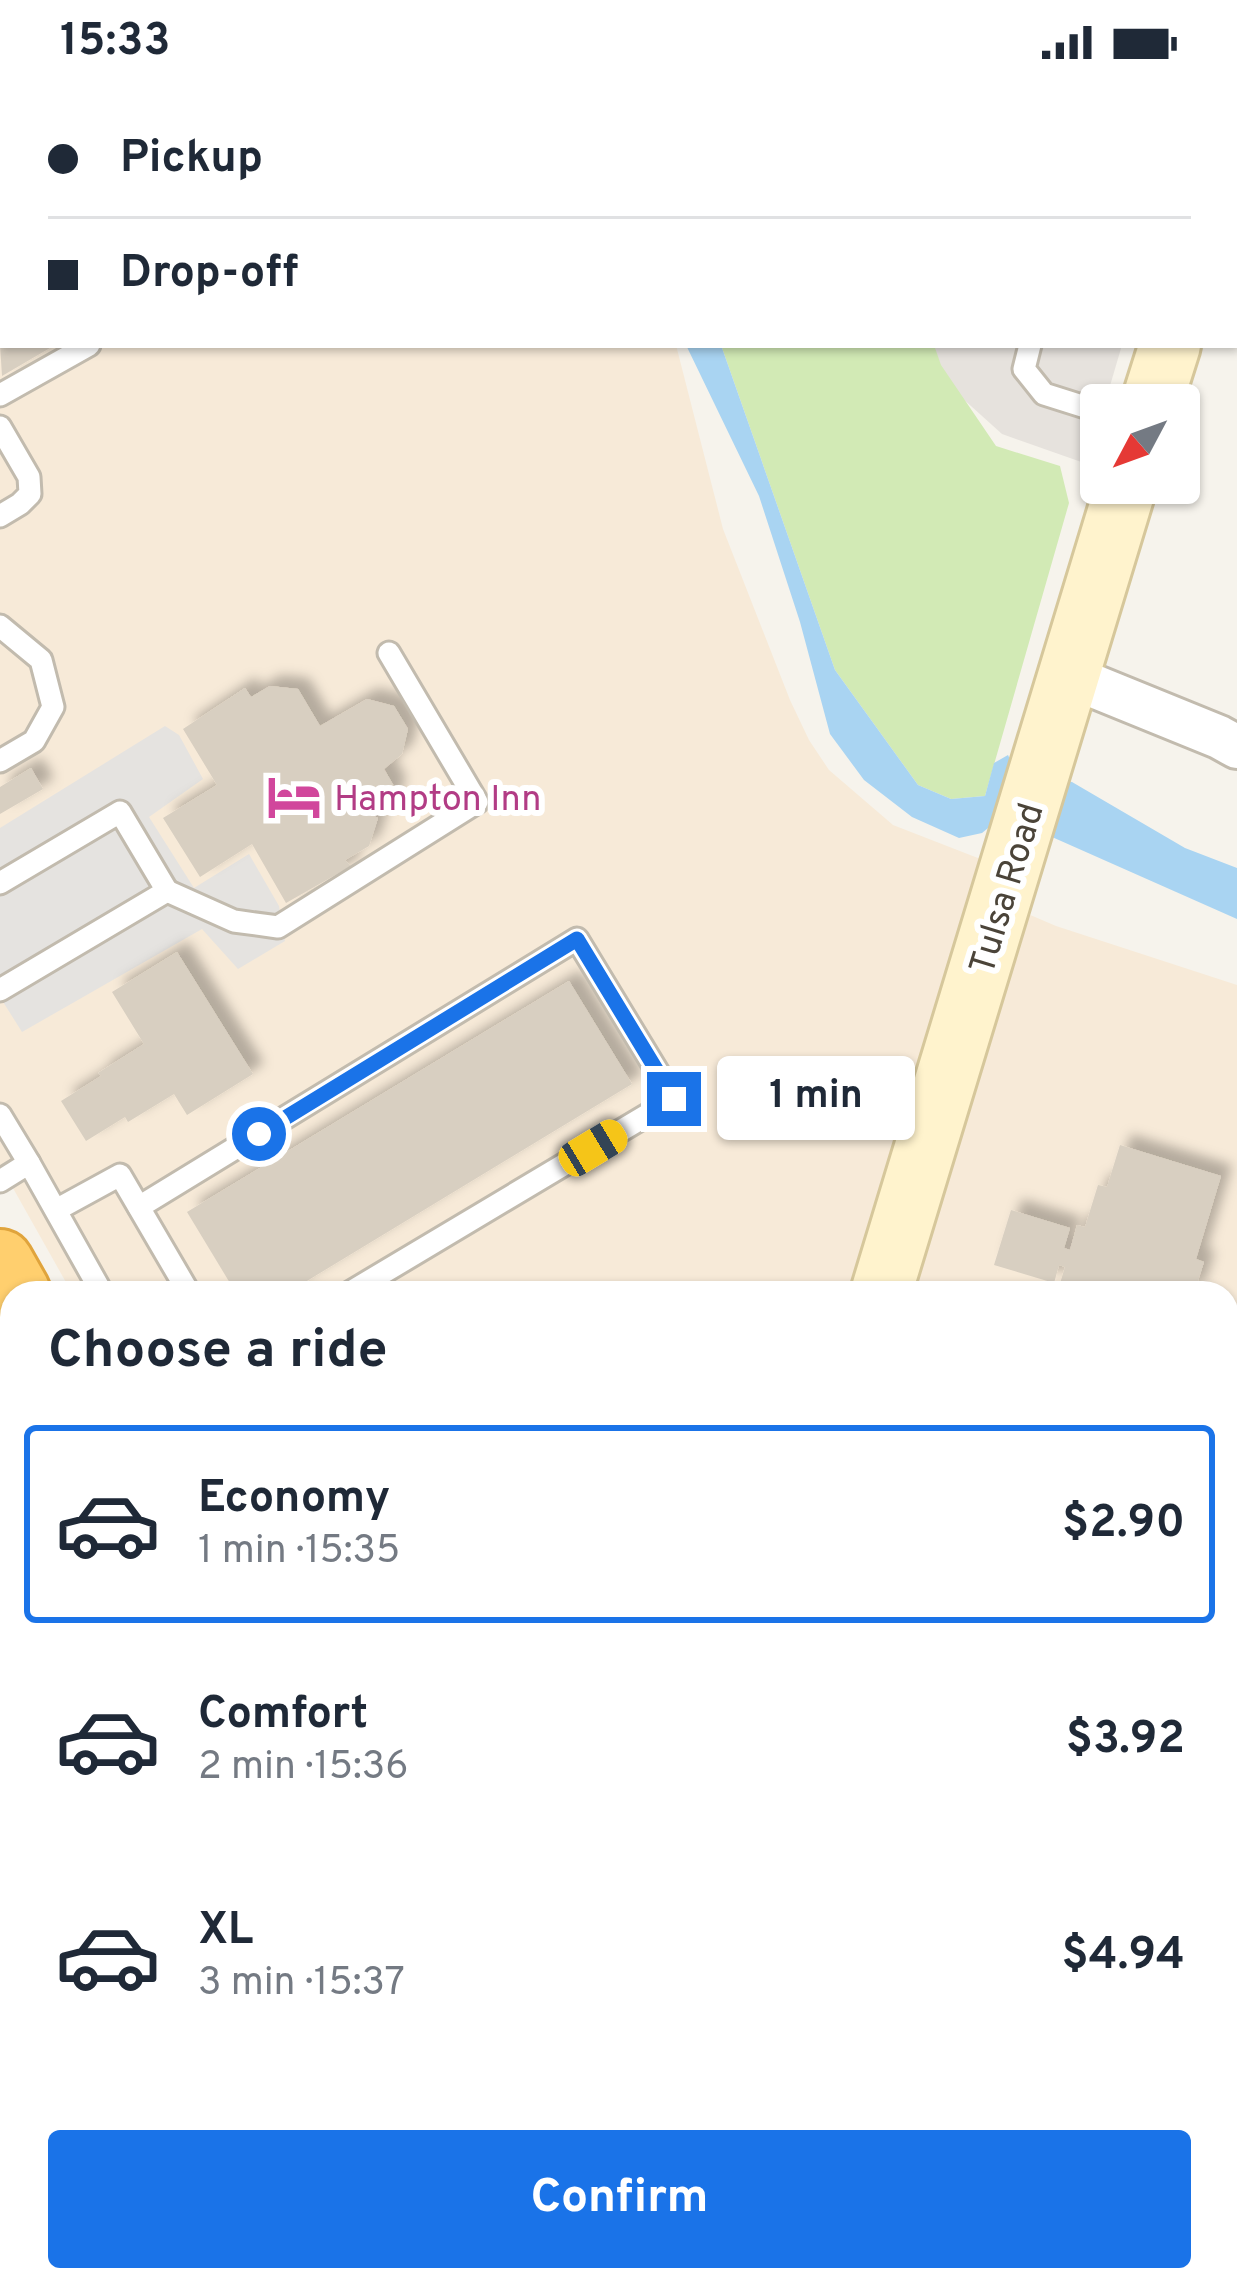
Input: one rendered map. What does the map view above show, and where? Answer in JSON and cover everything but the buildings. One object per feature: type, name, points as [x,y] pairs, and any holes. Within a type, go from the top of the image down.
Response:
[{"type":"street","points":[[1158,384],[1169,348]]},
{"type":"street","name":"Tulsa Road","points":[[885,1281],[1120,504]]},
{"type":"street","points":[[1069,676],[1237,747]]},
{"type":"lane","points":[[0,395],[83,348]]},
{"type":"lane","points":[[1029,348],[1024,369],[1044,394],[1080,405]]},
{"type":"lane","points":[[0,427],[29,477],[30,494],[0,516]]},
{"type":"lane","points":[[0,626],[41,660],[53,706],[34,741],[0,761]]},
{"type":"lane","points":[[0,883],[120,812],[167,891],[235,920],[278,927],[477,802],[389,653]]},
{"type":"lane","points":[[3,982],[167,891]]},
{"type":"lane","points":[[140,1207],[577,939],[674,1099],[369,1281]]},
{"type":"lane","points":[[0,1115],[95,1281]]},
{"type":"lane","points":[[0,1181],[28,1163]]},
{"type":"lane","points":[[56,1210],[120,1174],[183,1281]]},
{"type":"shaded area","points":[[0,348],[677,348],[723,529],[809,740],[829,770],[893,825],[983,860],[859,1281],[65,1281],[0,1165]]},
{"type":"shaded area","points":[[929,348],[1121,348],[1111,384],[1080,384],[1080,462],[1002,434],[951,388]]},
{"type":"shaded area","points":[[165,726],[179,735],[203,779],[149,817],[194,888],[249,854],[279,906],[285,941],[238,969],[202,929],[22,1032],[0,997],[0,828]]},
{"type":"shaded area","points":[[1028,914],[1237,985],[1237,1281],[917,1281]]},
{"type":"green space","points":[[722,348],[935,348],[941,365],[996,446],[1060,466],[1069,503],[985,796],[951,799],[918,785],[835,670]]},
{"type":"water","points":[[687,348],[722,348],[835,670],[918,785],[951,799],[985,796],[994,763],[1008,755],[1014,768],[1072,782],[1185,848],[1237,868],[1237,919],[1052,837],[999,819],[982,833],[959,838],[912,817],[864,780],[830,734],[759,496]]},
{"type":"place","name":"Hampton Inn","points":[[294,797]]},
{"type":"route","points":[[259,1134],[577,939],[674,1099]]}]
